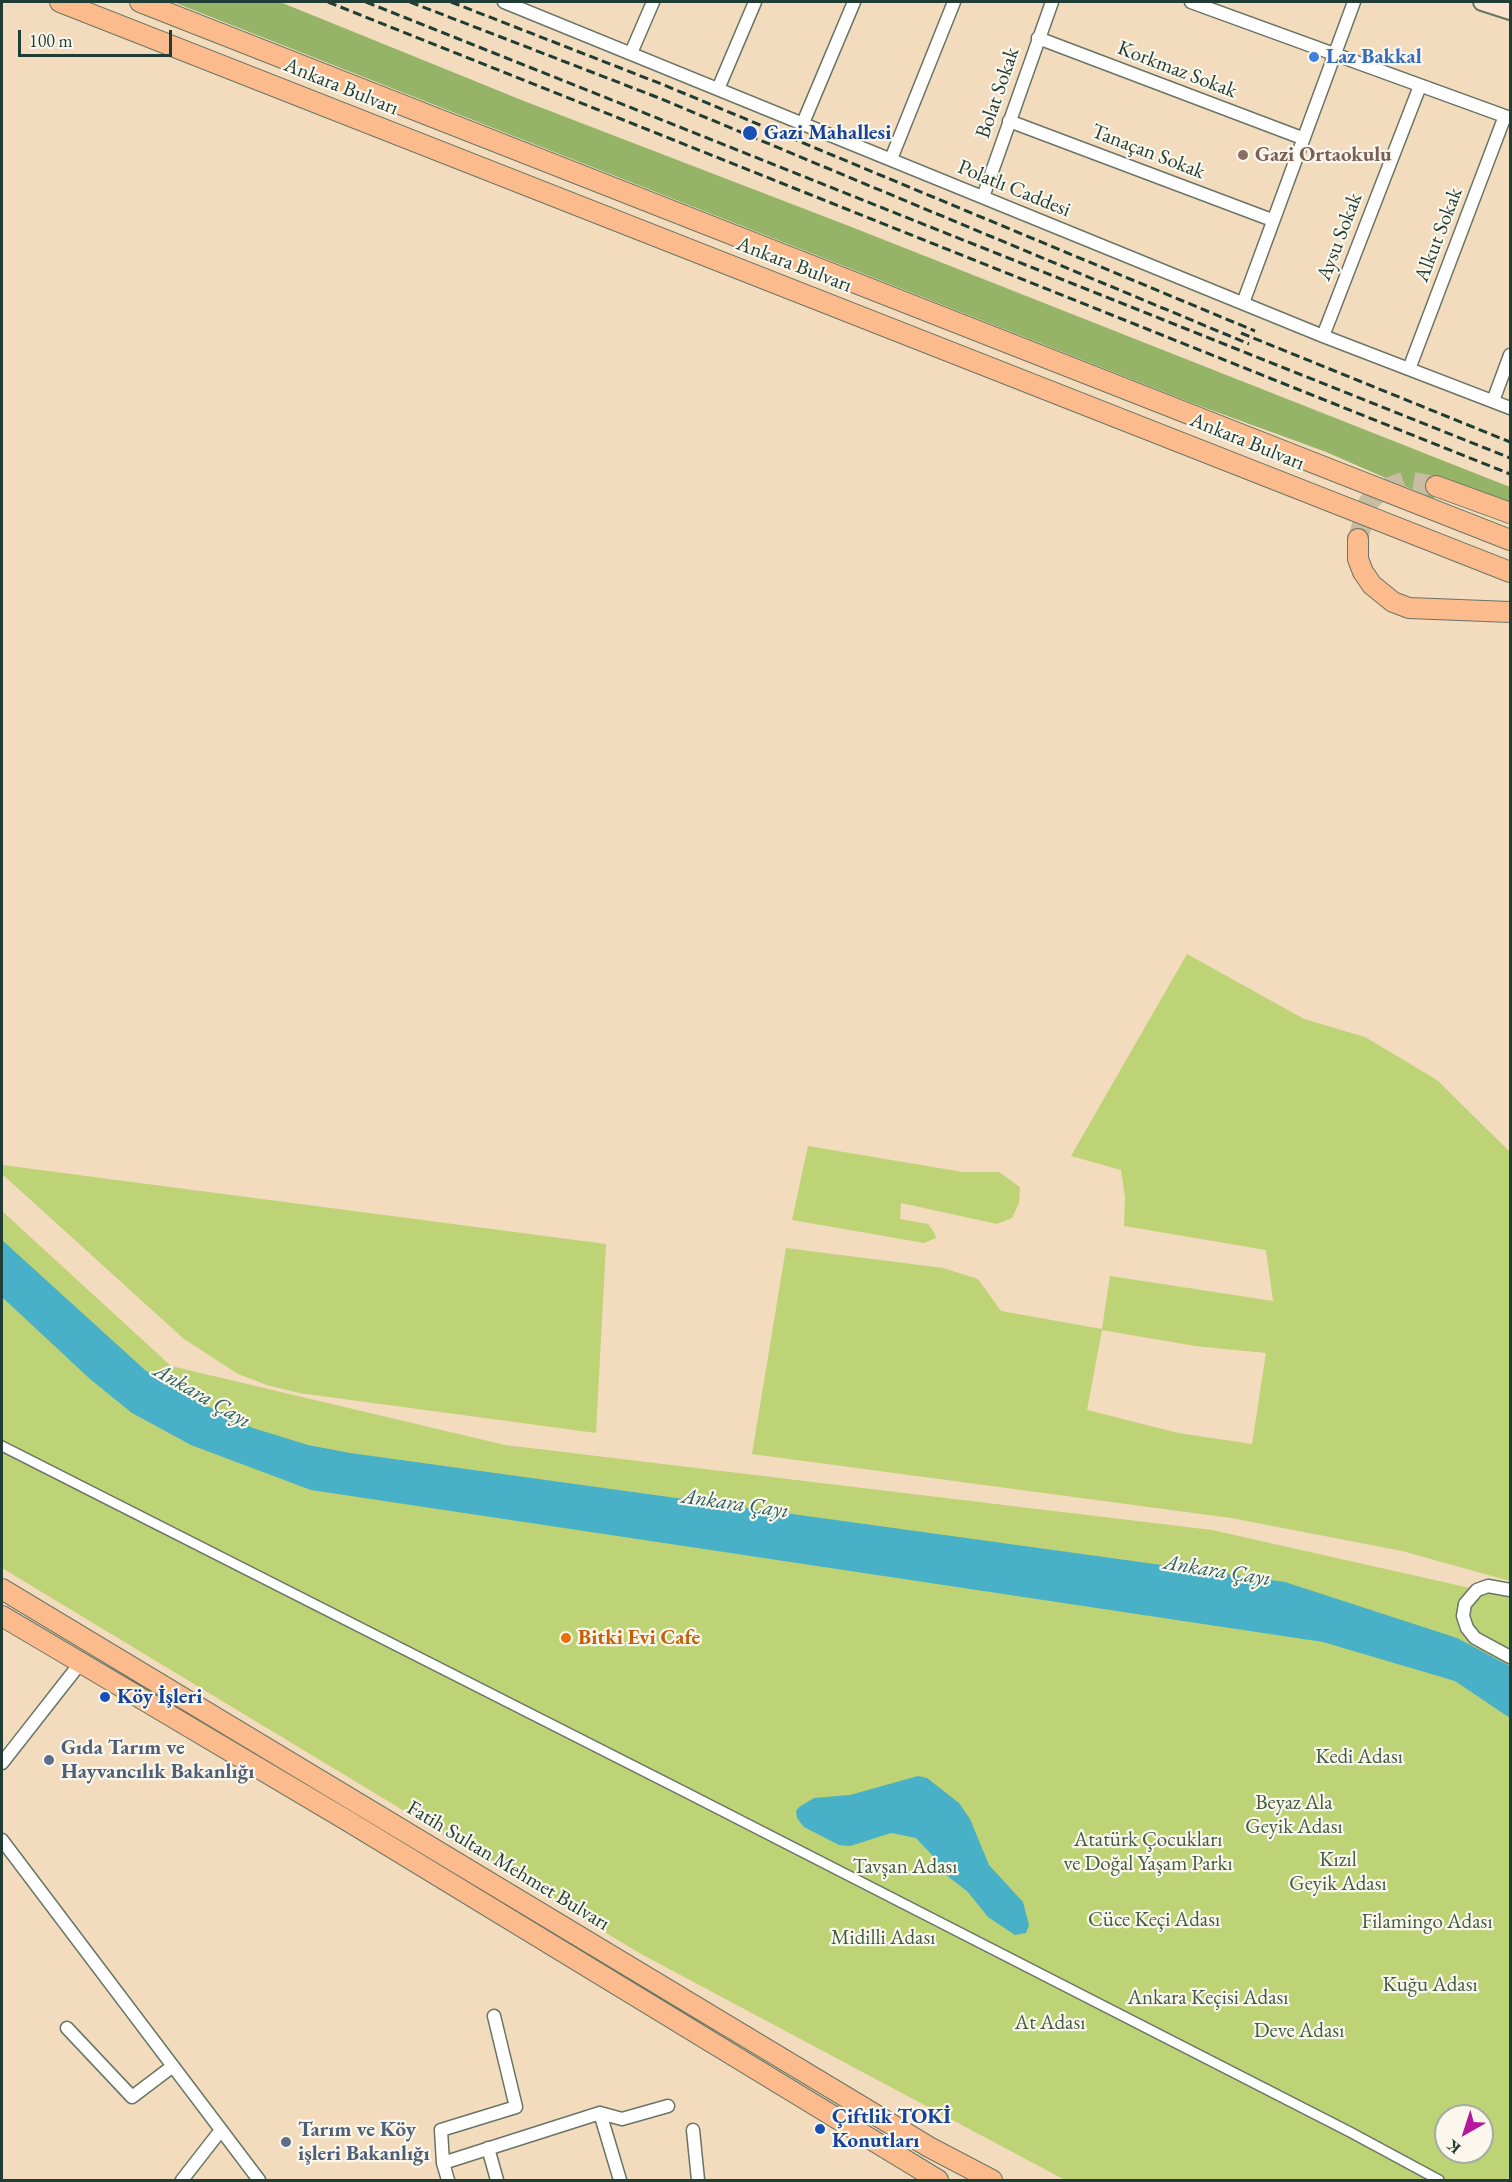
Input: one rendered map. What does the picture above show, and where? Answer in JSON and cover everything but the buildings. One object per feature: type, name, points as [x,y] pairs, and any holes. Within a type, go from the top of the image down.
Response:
[{"type":"main road","name":"Ankara Bulvarı","points":[[60,2],[1510,572]]},
{"type":"main road","name":"Ankara Bulvarı","points":[[140,2],[1510,540]]},
{"type":"main road","points":[[1482,2],[1510,11]]},
{"type":"main road","points":[[1436,486],[1510,513]]},
{"type":"main road","points":[[1358,538],[1358,560],[1363,572],[1372,585],[1393,603],[1409,608],[1510,612]]},
{"type":"main road","name":"Fatih Sultan Mehmet Bulvarı","points":[[2,1588],[837,2092],[992,2181]]},
{"type":"main road","name":"Fatih Sultan Mehmet Bulvarı","points":[[2,1616],[82,1662],[938,2181]]},
{"type":"street","name":"Polatlı Caddesi","points":[[504,2],[1323,336],[1510,408]]},
{"type":"street","points":[[631,53],[653,2]]},
{"type":"street","points":[[718,89],[755,2]]},
{"type":"street","points":[[803,123],[854,2]]},
{"type":"street","points":[[891,159],[954,2]]},
{"type":"street","name":"Bolat Sokak","points":[[983,197],[1052,2]]},
{"type":"street","points":[[1191,2],[1508,117]]},
{"type":"street","points":[[1243,303],[1354,2]]},
{"type":"street","name":"Korkmaz Sokak","points":[[1038,38],[1302,138]]},
{"type":"street","name":"Aysu Sokak","points":[[1323,336],[1420,86]]},
{"type":"street","name":"Alkut Sokak","points":[[1409,369],[1508,117]]},
{"type":"street","name":"Tanaçan Sokak","points":[[1009,121],[1272,220]]},
{"type":"street","points":[[1493,401],[1510,356]]},
{"type":"street","points":[[2,1446],[1350,2132],[1439,2181]]},
{"type":"street","points":[[1510,1590],[1494,1586],[1477,1590],[1468,1599],[1463,1616],[1467,1628],[1475,1638],[1510,1657]]},
{"type":"street","points":[[2,1763],[82,1662]]},
{"type":"street","points":[[2,1840],[259,2181]]},
{"type":"street","points":[[448,2181],[443,2163],[441,2130],[516,2106],[494,2016]]},
{"type":"street","points":[[67,2028],[132,2097],[173,2066]]},
{"type":"street","points":[[443,2163],[600,2113],[622,2119],[668,2106]]},
{"type":"street","points":[[600,2113],[620,2181]]},
{"type":"street","points":[[182,2181],[221,2130]]},
{"type":"street","points":[[693,2130],[698,2181]]},
{"type":"street","points":[[488,2148],[497,2181]]},
{"type":"green space","points":[[173,2],[280,2],[524,101],[849,226],[1510,487],[1510,505],[1436,486],[1434,499],[1326,452],[1192,403]]},
{"type":"green space","points":[[1187,954],[1304,1019],[1365,1037],[1437,1080],[1510,1152],[1510,1581],[1402,1551],[1231,1518],[752,1454],[786,1248],[943,1268],[978,1279],[1001,1311],[1102,1329],[1110,1276],[1273,1301],[1266,1250],[1124,1226],[1125,1197],[1121,1170],[1071,1156]],"holes":[[[1102,1330],[1195,1346],[1266,1353],[1252,1444],[1178,1433],[1087,1410]]]},
{"type":"green space","points":[[808,1146],[963,1172],[999,1172],[1020,1187],[1019,1203],[1012,1218],[997,1224],[901,1203],[900,1219],[928,1224],[934,1232],[936,1238],[924,1243],[792,1220]]},
{"type":"green space","points":[[2,1165],[606,1244],[596,1433],[299,1393],[267,1385],[238,1374],[184,1339],[2,1174]]},
{"type":"green space","name":"Atatürk Çocukları ve Doğal Yaşam Parkı","points":[[2,1211],[171,1366],[505,1445],[1212,1530],[1510,1597],[1510,2180],[1065,2180],[641,1954],[2,1568]]},
{"type":"water","points":[[2,1240],[145,1370],[182,1394],[253,1428],[308,1445],[350,1453],[1285,1582],[1457,1638],[1510,1666],[1510,1718],[1455,1681],[1323,1642],[311,1490],[191,1445],[132,1413],[90,1379],[2,1297]]},
{"type":"water","points":[[918,1776],[927,1778],[959,1803],[970,1819],[989,1865],[1023,1902],[1029,1925],[1026,1933],[1015,1935],[988,1917],[968,1892],[946,1875],[934,1857],[916,1838],[891,1833],[850,1846],[839,1845],[804,1827],[797,1818],[796,1811],[799,1807],[814,1798],[850,1795]]},
{"type":"tunnel","points":[[1358,539],[1368,503],[1381,490],[1406,481],[1436,486]]},
{"type":"railway","points":[[328,2],[1510,474]]},
{"type":"railway","points":[[366,2],[1510,458]]},
{"type":"railway","points":[[410,2],[659,98],[1249,344]]},
{"type":"railway","points":[[451,2],[664,85],[1255,331]]},
{"type":"railway","points":[[1241,333],[1510,442]]},
{"type":"place","name":"Laz Bakkal","points":[[1314,57]]},
{"type":"place","name":"Gazi Mahallesi","points":[[750,133]]},
{"type":"place","name":"Gazi Ortaokulu","points":[[1243,155]]},
{"type":"place","name":"Bitki Evi Cafe","points":[[566,1638]]},
{"type":"place","name":"Köy İşleri","points":[[105,1697]]},
{"type":"place","name":"Gıda Tarım ve Hayvancılık Bakanlığı","points":[[49,1760]]},
{"type":"place","name":"Çiftlik TOKİ Konutları","points":[[820,2129]]},
{"type":"place","name":"Tarım ve Köy işleri Bakanlığı","points":[[286,2142]]},
{"type":"water label","name":"Ankara Çayı","points":[[202,1396]]},
{"type":"water label","name":"Ankara Çayı","points":[[735,1504]]},
{"type":"water label","name":"Ankara Çayı","points":[[1217,1571]]},
{"type":"park label","name":"Kedi Adası","points":[[1359,1757]]},
{"type":"park label","name":"Beyaz Ala Geyik Adası","points":[[1294,1815]]},
{"type":"park label","name":"Tavşan Adası","points":[[905,1867]]},
{"type":"park label","name":"Kızıl Geyik Adası","points":[[1338,1872]]},
{"type":"park label","name":"Cüce Keçi Adası","points":[[1154,1920]]},
{"type":"park label","name":"Filamingo Adası","points":[[1427,1922]]},
{"type":"park label","name":"Midilli Adası","points":[[883,1938]]},
{"type":"park label","name":"Kuğu Adası","points":[[1430,1985]]},
{"type":"park label","name":"Ankara Keçisi Adası","points":[[1208,1998]]},
{"type":"park label","name":"At Adası","points":[[1050,2023]]},
{"type":"park label","name":"Deve Adası","points":[[1299,2031]]}]
